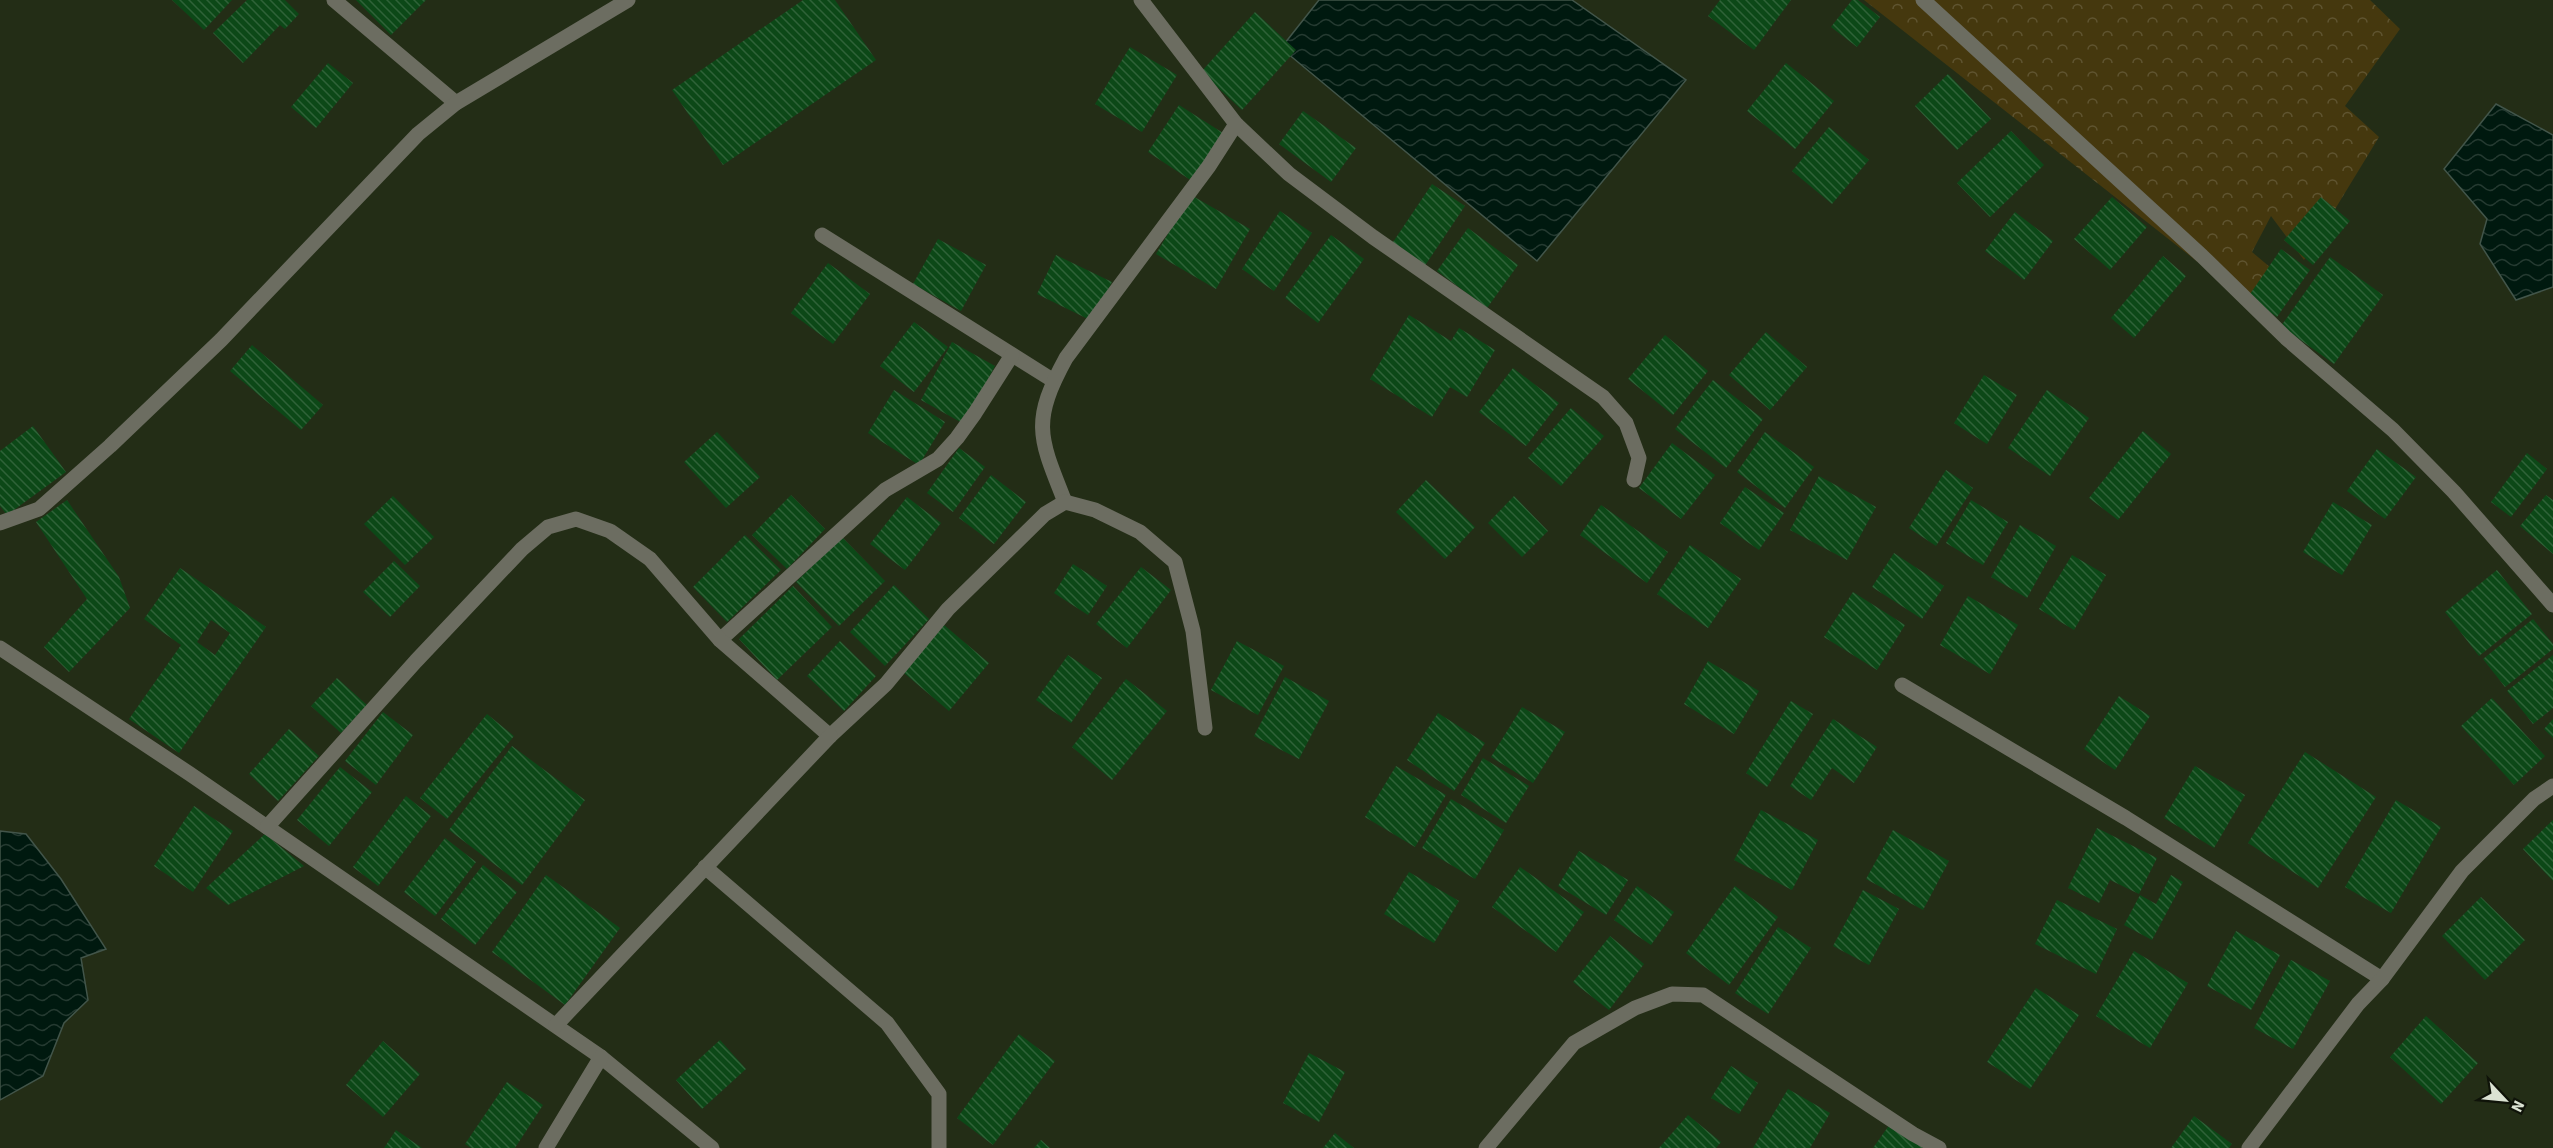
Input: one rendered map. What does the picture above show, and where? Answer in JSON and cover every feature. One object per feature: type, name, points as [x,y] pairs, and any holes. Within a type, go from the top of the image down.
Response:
[{"type":"street","points":[[334,0],[456,103]]},
{"type":"street","points":[[0,523],[39,509],[110,446],[221,340],[418,134],[456,103],[628,0]]},
{"type":"street","points":[[1141,0],[1236,124],[1289,174],[1345,216],[1603,397],[1626,423],[1639,458],[1634,480]]},
{"type":"street","points":[[1923,0],[2202,256],[2286,338],[2393,430],[2454,492],[2553,605]]},
{"type":"street","points":[[1065,502],[1044,451],[1042,428],[1046,399],[1054,381],[1066,358],[1209,166],[1236,124]]},
{"type":"street","points":[[822,235],[1054,381]]},
{"type":"street","points":[[720,640],[885,490],[938,459],[975,413],[1012,355]]},
{"type":"street","points":[[556,1025],[830,736],[886,684],[948,609],[1045,513],[1065,502],[1095,510],[1140,532],[1174,562],[1193,631],[1205,728]]},
{"type":"street","points":[[267,826],[416,661],[522,549],[548,527],[576,519],[610,531],[650,559],[720,640],[830,736]]},
{"type":"street","points":[[0,648],[267,826],[556,1025],[601,1057],[712,1148]]},
{"type":"street","points":[[1902,685],[2126,818],[2382,979]]},
{"type":"street","points":[[2249,1148],[2358,1004],[2382,979],[2462,872],[2534,799],[2553,786]]},
{"type":"street","points":[[705,867],[887,1023],[939,1094],[939,1148]]},
{"type":"street","points":[[1486,1148],[1574,1042],[1635,1008],[1672,994],[1703,995],[1913,1134],[1939,1148]]},
{"type":"street","points":[[546,1148],[601,1057]]},
{"type":"green space","points":[[1864,0],[2370,0],[2400,29],[2345,106],[2379,137],[2304,260],[2271,216],[2252,252],[2290,284],[2261,308],[2222,281]]},
{"type":"water","points":[[1319,0],[1572,0],[1686,80],[1537,261],[1281,48]]},
{"type":"water","points":[[2496,104],[2553,135],[2553,287],[2516,300],[2480,244],[2487,219],[2444,169]]},
{"type":"water","points":[[0,831],[26,834],[61,879],[106,949],[81,958],[88,1000],[64,1023],[43,1076],[0,1100]]},
{"type":"building","points":[[172,0],[232,0],[204,30]]},
{"type":"building","points":[[247,0],[285,0],[299,14],[285,29],[280,25],[243,63],[213,33]]},
{"type":"building","points":[[356,0],[426,0],[391,35]]},
{"type":"building","points":[[803,0],[835,0],[876,60],[723,165],[672,90]]},
{"type":"building","points":[[1720,0],[1791,0],[1754,50],[1708,16]]},
{"type":"building","points":[[1852,0],[1858,0],[1880,17],[1857,47],[1831,27]]},
{"type":"building","points":[[1255,12],[1296,50],[1242,110],[1201,72]]},
{"type":"building","points":[[1130,47],[1177,75],[1142,132],[1095,104]]},
{"type":"building","points":[[328,63],[353,83],[316,128],[291,107]]},
{"type":"building","points":[[1786,63],[1834,101],[1795,149],[1747,111]]},
{"type":"building","points":[[1948,74],[1991,119],[1957,150],[1915,106]]},
{"type":"building","points":[[1179,105],[1223,133],[1192,181],[1148,152]]},
{"type":"building","points":[[1303,111],[1356,148],[1331,182],[1279,144]]},
{"type":"building","points":[[1829,127],[1869,160],[1832,204],[1792,171]]},
{"type":"building","points":[[2011,131],[2044,165],[1990,217],[1957,183]]},
{"type":"building","points":[[1432,184],[1465,206],[1424,267],[1391,245]]},
{"type":"building","points":[[1191,195],[1250,229],[1216,289],[1156,254]]},
{"type":"building","points":[[2112,197],[2147,227],[2110,270],[2074,239]]},
{"type":"building","points":[[2321,197],[2350,221],[2313,265],[2284,240]]},
{"type":"building","points":[[1280,211],[1312,233],[1274,291],[1242,269]]},
{"type":"building","points":[[2015,212],[2053,241],[2024,280],[1985,251]]},
{"type":"building","points":[[1468,228],[1518,265],[1487,308],[1437,271]]},
{"type":"building","points":[[1331,235],[1364,259],[1318,323],[1285,298]]},
{"type":"building","points":[[938,239],[986,265],[961,311],[913,284]]},
{"type":"building","points":[[2281,249],[2310,270],[2277,317],[2248,297]]},
{"type":"building","points":[[1056,255],[1112,282],[1092,321],[1037,294]]},
{"type":"building","points":[[2163,256],[2186,276],[2134,338],[2111,318]]},
{"type":"building","points":[[2330,257],[2383,295],[2334,364],[2281,326]]},
{"type":"building","points":[[828,263],[870,294],[833,344],[791,313]]},
{"type":"building","points":[[1409,315],[1451,341],[1459,328],[1495,350],[1467,397],[1450,387],[1432,417],[1370,379]]},
{"type":"building","points":[[914,322],[948,347],[914,392],[880,366]]},
{"type":"building","points":[[1766,332],[1807,367],[1770,410],[1729,375]]},
{"type":"building","points":[[1665,335],[1708,371],[1673,415],[1628,379]]},
{"type":"building","points":[[952,342],[995,366],[964,424],[921,400]]},
{"type":"building","points":[[252,345],[323,405],[301,430],[230,371]]},
{"type":"building","points":[[1513,368],[1559,403],[1526,446],[1479,412]]},
{"type":"building","points":[[1984,375],[2017,395],[1987,444],[1954,423]]},
{"type":"building","points":[[1713,380],[1763,419],[1726,468],[1675,429]]},
{"type":"building","points":[[894,390],[945,422],[919,465],[868,433]]},
{"type":"building","points":[[2047,390],[2089,418],[2050,476],[2008,448]]},
{"type":"building","points":[[1571,408],[1604,436],[1561,486],[1528,458]]},
{"type":"building","points":[[33,426],[66,472],[7,515],[0,506],[0,451]]},
{"type":"building","points":[[2143,431],[2171,454],[2118,520],[2089,498]]},
{"type":"building","points":[[717,432],[760,477],[726,508],[684,462]]},
{"type":"building","points":[[1765,432],[1814,467],[1785,508],[1737,472]]},
{"type":"building","points":[[1672,443],[1715,475],[1681,519],[1639,488]]},
{"type":"building","points":[[959,448],[985,467],[953,512],[927,493]]},
{"type":"building","points":[[2377,449],[2416,477],[2385,519],[2347,491]]},
{"type":"building","points":[[2527,453],[2547,469],[2511,517],[2491,502]]},
{"type":"building","points":[[1946,470],[1973,488],[1936,546],[1909,528]]},
{"type":"building","points":[[991,475],[1026,502],[994,544],[959,518]]},
{"type":"building","points":[[1819,476],[1876,507],[1847,560],[1790,530]]},
{"type":"building","points":[[1426,480],[1475,527],[1445,559],[1396,512]]},
{"type":"building","points":[[1745,487],[1784,513],[1759,550],[1720,523]]},
{"type":"building","points":[[791,495],[825,529],[787,569],[752,535]]},
{"type":"building","points":[[2546,495],[2553,500],[2553,554],[2520,526]]},
{"type":"building","points":[[393,496],[434,537],[405,565],[364,524]]},
{"type":"building","points":[[1514,496],[1548,531],[1522,557],[1488,523]]},
{"type":"building","points":[[907,497],[941,523],[905,570],[870,544]]},
{"type":"building","points":[[67,500],[119,577],[130,608],[69,672],[44,647],[87,599],[36,522]]},
{"type":"building","points":[[1971,500],[2008,522],[1983,565],[1946,543]]},
{"type":"building","points":[[2333,502],[2372,525],[2342,575],[2303,552]]},
{"type":"building","points":[[1601,505],[1668,552],[1647,583],[1580,535]]},
{"type":"building","points":[[2020,525],[2056,546],[2027,598],[1991,577]]},
{"type":"building","points":[[745,535],[781,570],[727,622],[693,587]]},
{"type":"building","points":[[842,537],[885,581],[839,626],[796,582]]},
{"type":"building","points":[[1690,545],[1741,579],[1708,628],[1657,594]]},
{"type":"building","points":[[1894,553],[1944,586],[1922,619],[1872,587]]},
{"type":"building","points":[[2072,555],[2106,575],[2074,630],[2039,609]]},
{"type":"building","points":[[394,561],[420,586],[390,617],[363,592]]},
{"type":"building","points":[[1073,564],[1107,586],[1088,615],[1054,593]]},
{"type":"building","points":[[1141,567],[1171,590],[1127,648],[1096,624]]},
{"type":"building","points":[[180,568],[266,627],[179,753],[129,719],[181,645],[144,619]],"holes":[[[211,620],[230,633],[215,655],[197,642]]]},
{"type":"building","points":[[2497,570],[2532,614],[2479,656],[2445,612]]},
{"type":"building","points":[[894,585],[929,619],[885,666],[850,632]]},
{"type":"building","points":[[793,586],[832,627],[777,680],[739,639]]},
{"type":"building","points":[[1853,592],[1905,625],[1877,670],[1824,637]]},
{"type":"building","points":[[1968,596],[2018,625],[1990,674],[1940,645]]},
{"type":"building","points":[[2533,619],[2553,644],[2553,649],[2505,687],[2483,659]]},
{"type":"building","points":[[944,625],[989,663],[949,711],[904,673]]},
{"type":"building","points":[[840,641],[876,676],[844,711],[807,676]]},
{"type":"building","points":[[1237,641],[1284,666],[1258,715],[1211,690]]},
{"type":"building","points":[[1068,655],[1102,678],[1071,723],[1036,700]]},
{"type":"building","points":[[2553,655],[2553,708],[2533,724],[2507,691]]},
{"type":"building","points":[[1708,661],[1759,691],[1734,734],[1684,704]]},
{"type":"building","points":[[1285,677],[1329,701],[1299,759],[1254,736]]},
{"type":"building","points":[[337,678],[367,705],[341,733],[311,706]]},
{"type":"building","points":[[1126,679],[1167,711],[1112,780],[1072,747]]},
{"type":"building","points":[[2119,696],[2150,716],[2115,770],[2084,749]]},
{"type":"building","points":[[2492,698],[2545,756],[2514,785],[2461,726]]},
{"type":"building","points":[[1791,701],[1813,714],[1767,787],[1746,773]]},
{"type":"building","points":[[1522,707],[1565,732],[1533,783],[1491,757]]},
{"type":"building","points":[[383,712],[413,735],[376,785],[345,761]]},
{"type":"building","points":[[1438,713],[1485,743],[1454,791],[1407,760]]},
{"type":"building","points":[[487,714],[514,736],[447,819],[420,798]]},
{"type":"building","points":[[1833,719],[1877,747],[1854,783],[1832,768],[1811,800],[1790,786]]},
{"type":"building","points":[[2553,719],[2553,738],[2544,729]]},
{"type":"building","points":[[289,729],[319,756],[278,801],[249,774]]},
{"type":"building","points":[[512,746],[585,800],[522,885],[449,830]]},
{"type":"building","points":[[2305,752],[2376,797],[2318,888],[2248,843]]},
{"type":"building","points":[[1483,758],[1529,786],[1506,823],[1461,795]]},
{"type":"building","points":[[1396,766],[1446,795],[1415,847],[1365,817]]},
{"type":"building","points":[[2195,766],[2245,795],[2214,848],[2164,818]]},
{"type":"building","points":[[340,767],[372,792],[329,846],[297,820]]},
{"type":"building","points":[[406,796],[431,816],[378,886],[353,867]]},
{"type":"building","points":[[1451,799],[1504,830],[1475,879],[1422,848]]},
{"type":"building","points":[[2396,800],[2441,827],[2391,913],[2345,887]]},
{"type":"building","points":[[194,806],[233,831],[193,892],[154,866]]},
{"type":"building","points":[[1761,810],[1818,840],[1792,890],[1734,860]]},
{"type":"building","points":[[2553,820],[2553,881],[2523,849]]},
{"type":"building","points":[[2097,828],[2157,858],[2139,894],[2110,880],[2099,903],[2068,888]]},
{"type":"building","points":[[1893,830],[1949,861],[1923,910],[1866,879]]},
{"type":"building","points":[[265,834],[304,866],[228,905],[206,888]]},
{"type":"building","points":[[445,838],[476,862],[435,916],[404,892]]},
{"type":"building","points":[[1579,851],[1628,880],[1606,915],[1558,886]]},
{"type":"building","points":[[483,865],[517,892],[475,945],[441,919]]},
{"type":"building","points":[[1520,867],[1584,912],[1556,952],[1492,907]]},
{"type":"building","points":[[1409,872],[1459,901],[1434,943],[1384,914]]},
{"type":"building","points":[[546,875],[620,928],[565,1005],[492,952]]},
{"type":"building","points":[[2171,875],[2183,882],[2152,940],[2124,925],[2140,895],[2156,904]]},
{"type":"building","points":[[1637,886],[1674,912],[1651,945],[1614,920]]},
{"type":"building","points":[[1735,886],[1778,917],[1729,985],[1686,953]]},
{"type":"building","points":[[1863,890],[1899,909],[1869,965],[1833,946]]},
{"type":"building","points":[[2481,897],[2525,940],[2485,980],[2442,936]]},
{"type":"building","points":[[2057,900],[2117,929],[2096,974],[2035,944]]},
{"type":"building","points":[[1778,927],[1811,948],[1768,1014],[1735,993]]},
{"type":"building","points":[[2236,931],[2280,955],[2251,1010],[2207,986]]},
{"type":"building","points":[[1610,936],[1644,964],[1609,1010],[1573,982]]},
{"type":"building","points":[[2134,951],[2188,983],[2150,1048],[2096,1016]]},
{"type":"building","points":[[2291,960],[2330,981],[2293,1049],[2254,1028]]},
{"type":"building","points":[[2036,988],[2079,1015],[2030,1089],[1987,1062]]},
{"type":"building","points":[[2426,1016],[2478,1063],[2441,1104],[2390,1057]]},
{"type":"building","points":[[1019,1034],[1055,1061],[993,1145],[957,1118]]},
{"type":"building","points":[[720,1040],[746,1069],[702,1109],[676,1080]]},
{"type":"building","points":[[383,1041],[420,1074],[383,1117],[346,1085]]},
{"type":"building","points":[[1309,1053],[1345,1072],[1319,1122],[1283,1103]]},
{"type":"building","points":[[1731,1066],[1758,1083],[1739,1114],[1711,1098]]},
{"type":"building","points":[[507,1082],[543,1105],[515,1148],[471,1148],[465,1144]]},
{"type":"building","points":[[1788,1089],[1830,1113],[1810,1148],[1753,1148]]},
{"type":"building","points":[[1688,1115],[1721,1142],[1716,1148],[1659,1148]]},
{"type":"building","points":[[2194,1116],[2232,1144],[2229,1148],[2171,1148]]},
{"type":"building","points":[[1890,1124],[1925,1148],[1873,1148]]},
{"type":"building","points":[[396,1130],[422,1148],[384,1148]]},
{"type":"building","points":[[1335,1133],[1354,1148],[1323,1148]]},
{"type":"building","points":[[1041,1140],[1050,1148],[1034,1148]]}]
